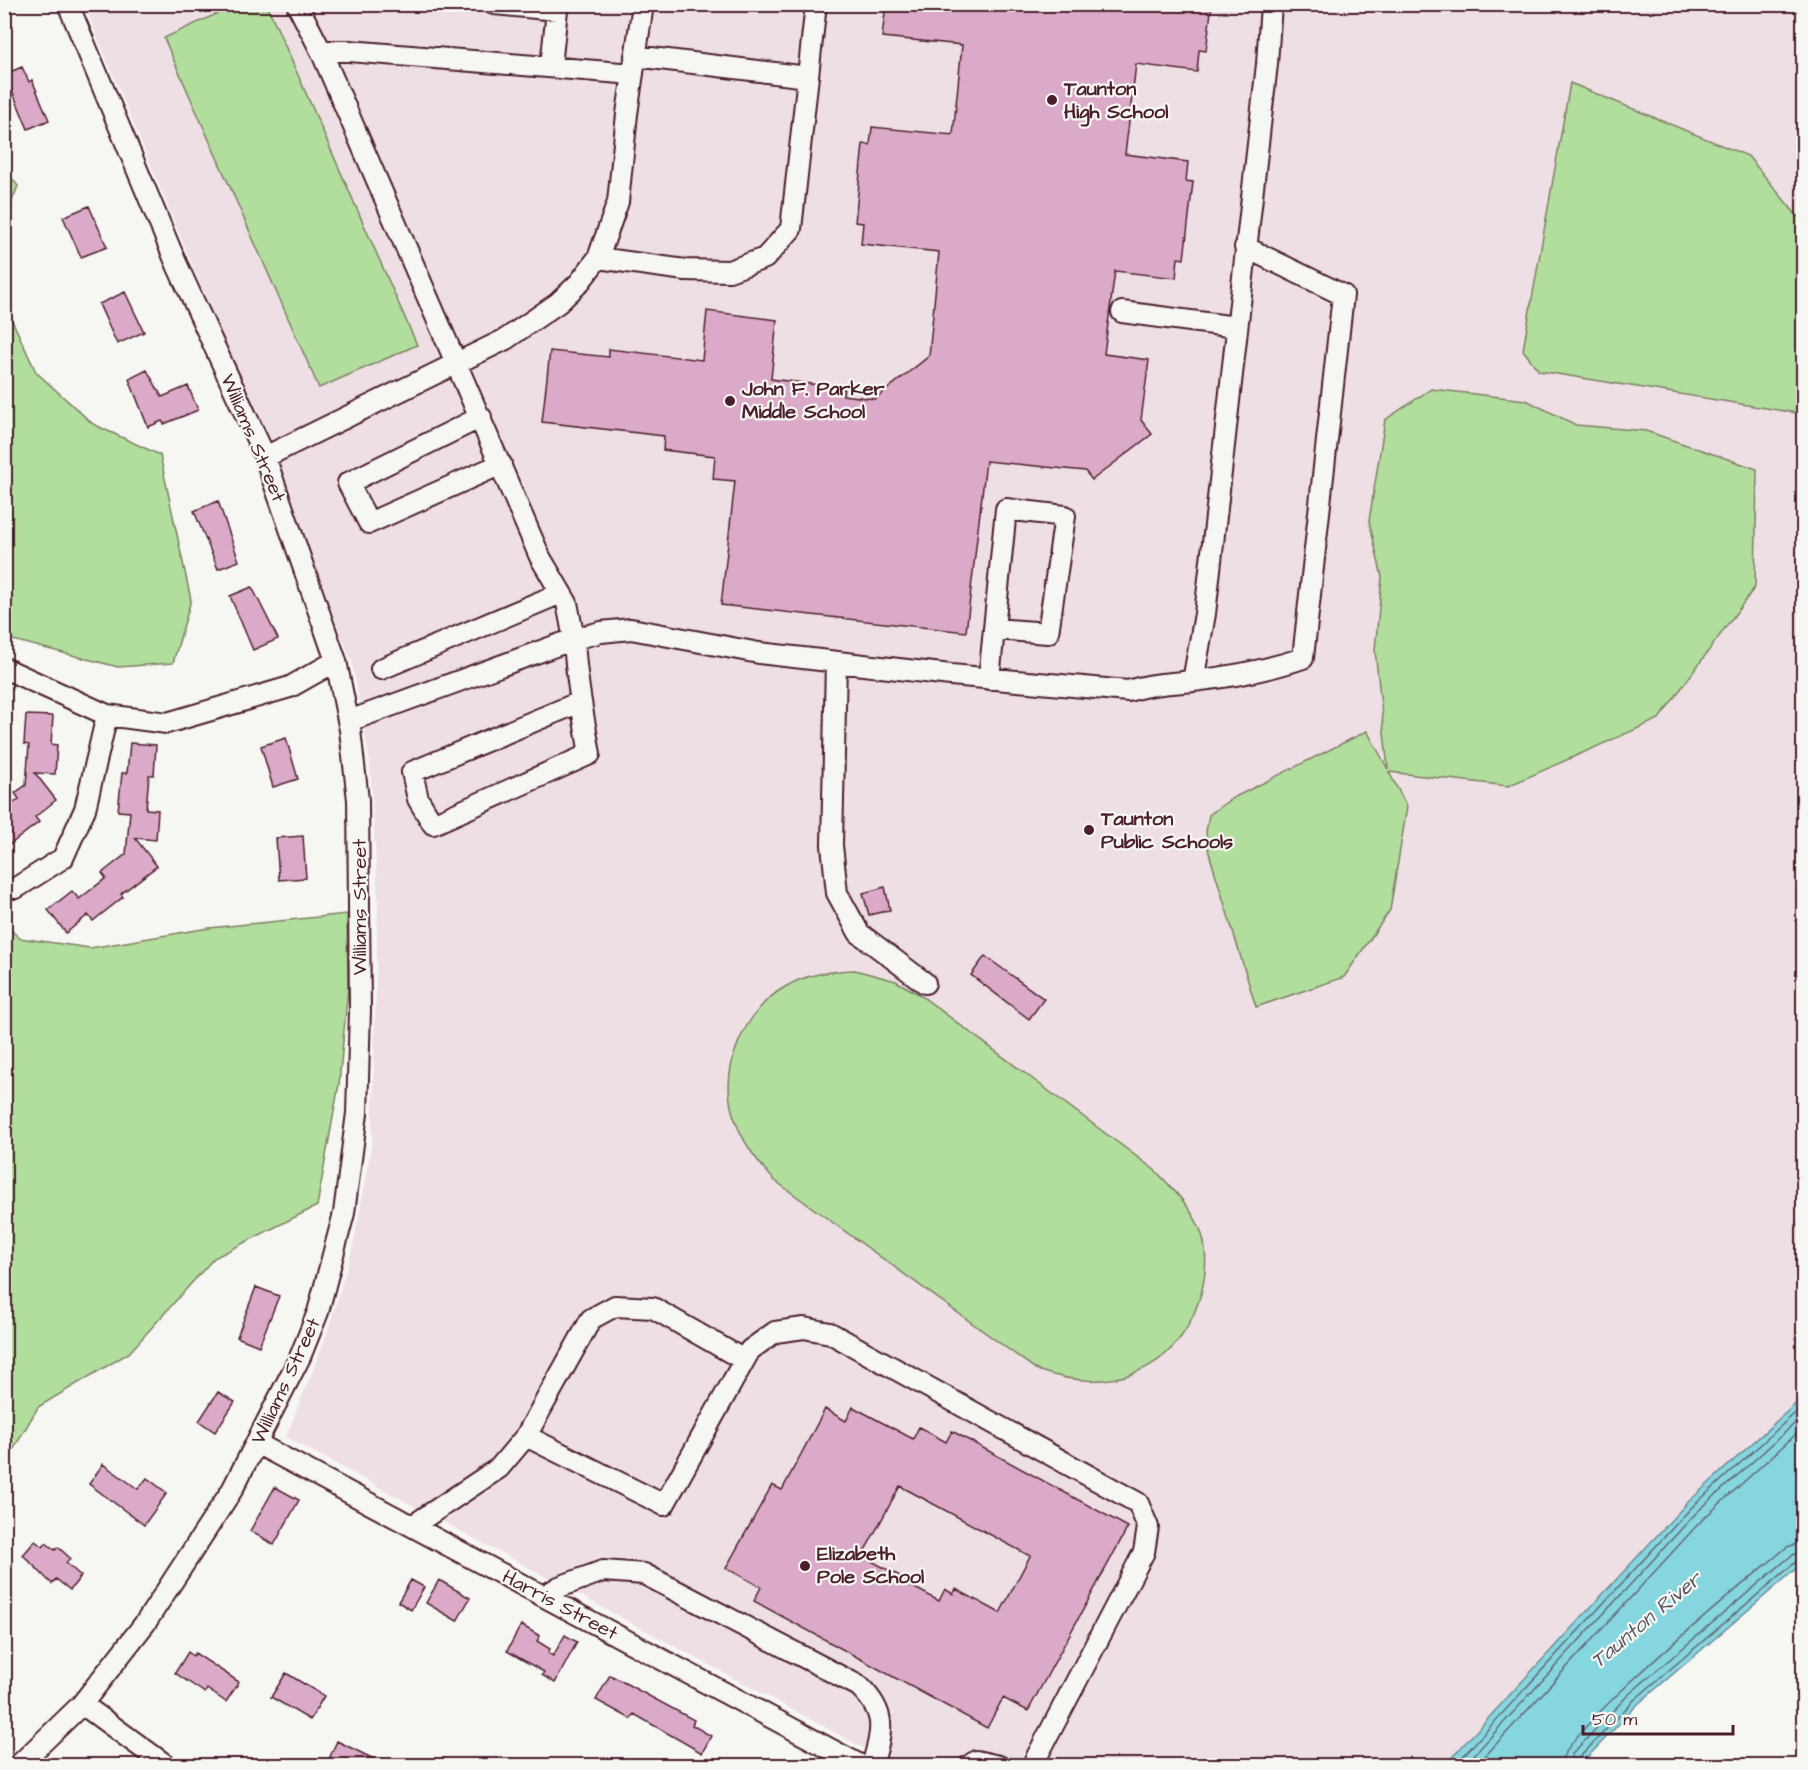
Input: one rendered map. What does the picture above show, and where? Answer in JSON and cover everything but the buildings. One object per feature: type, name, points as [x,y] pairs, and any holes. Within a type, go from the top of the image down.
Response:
[{"type":"street","name":"Williams Street","points":[[18,1766],[82,1704],[115,1664],[158,1604],[216,1517],[258,1444],[300,1357],[318,1312],[335,1253],[352,1163],[360,1011],[361,871],[357,788],[349,721],[336,661],[265,457],[177,265],[68,4]]},
{"type":"street","points":[[297,4],[321,51],[540,557],[567,603],[573,639],[580,702],[590,754],[433,824],[418,799],[412,772],[580,702]]},
{"type":"street","points":[[494,4],[558,7],[551,66]]},
{"type":"street","points":[[265,457],[506,339],[540,316],[579,283],[598,258],[618,202],[643,4]]},
{"type":"street","points":[[598,258],[685,270],[729,271],[765,258],[791,229],[816,4]]},
{"type":"street","points":[[1193,681],[1205,614],[1267,64],[1271,4]]},
{"type":"street","points":[[321,51],[349,51],[551,66],[634,65],[808,76]]},
{"type":"street","points":[[349,721],[573,639],[601,632],[631,629],[759,653],[989,679],[1128,691],[1154,682],[1193,681],[1278,667],[1303,658],[1343,295],[1245,247]]},
{"type":"street","points":[[1122,312],[1236,327]]},
{"type":"street","points":[[481,417],[348,483],[369,523],[501,464]]},
{"type":"street","points":[[989,679],[994,629],[1006,509],[1065,516],[1048,633],[994,629]]},
{"type":"street","points":[[381,669],[561,593]]},
{"type":"street","points":[[4,668],[106,715],[167,723],[290,687],[336,661]]},
{"type":"street","points":[[836,662],[832,845],[837,892],[859,933],[925,982]]},
{"type":"street","points":[[16,888],[63,858],[85,809],[106,715]]},
{"type":"street","points":[[412,1526],[499,1468],[526,1436],[591,1318],[615,1306],[653,1308],[744,1360]]},
{"type":"street","points":[[526,1436],[664,1505],[750,1350],[775,1332],[804,1328],[830,1333],[1138,1503],[1148,1527],[1144,1552],[1032,1766]]},
{"type":"street","name":"Harris Street","points":[[258,1444],[862,1766]]},
{"type":"street","points":[[544,1596],[559,1587],[603,1571],[644,1574],[859,1686],[874,1701],[883,1730],[872,1766]]},
{"type":"street","points":[[82,1704],[167,1766]]},
{"type":"street","points":[[969,1766],[976,1761],[999,1766]]},
{"type":"shaded area","name":"Taunton Public Schools","points":[[84,5],[1803,5],[1803,1420],[1454,1765],[895,1765],[286,1437],[325,1340],[353,1247],[372,1143],[378,898],[370,762],[352,662],[253,411]]},
{"type":"green space","points":[[238,4],[267,5],[417,345],[319,388],[164,38]]},
{"type":"green space","points":[[1570,83],[1748,156],[1803,223],[1803,414],[1539,371],[1523,350]]},
{"type":"green space","points":[[5,169],[18,186],[5,218]]},
{"type":"green space","points":[[5,305],[36,372],[93,424],[160,455],[191,600],[173,663],[118,667],[5,638]]},
{"type":"green space","points":[[1431,389],[1526,400],[1576,425],[1646,431],[1757,469],[1755,587],[1659,719],[1508,786],[1389,772],[1407,807],[1390,910],[1344,977],[1256,1007],[1209,853],[1206,832],[1209,815],[1231,799],[1367,731],[1388,769],[1375,650],[1382,577],[1369,521],[1385,420]]},
{"type":"green space","points":[[347,914],[348,988],[339,1084],[317,1206],[214,1258],[129,1353],[38,1407],[5,1464],[5,924],[19,938],[90,948],[209,928]]},
{"type":"green space","points":[[855,970],[896,981],[920,995],[1156,1171],[1186,1205],[1200,1229],[1205,1246],[1206,1265],[1203,1283],[1199,1300],[1188,1326],[1173,1346],[1156,1362],[1113,1379],[1088,1380],[1063,1377],[1037,1370],[774,1180],[761,1165],[740,1132],[733,1114],[729,1079],[738,1043],[758,1010],[770,997],[785,987],[819,974]]},
{"type":"water","name":"Taunton River","points":[[1803,1397],[1803,1563],[1638,1704],[1580,1765],[1445,1765],[1686,1504]]},
{"type":"place","name":"Taunton High School","points":[[1052,100]]},
{"type":"place","name":"John F. Parker Middle School","points":[[730,401]]},
{"type":"place","name":"Taunton Public Schools","points":[[1089,830]]},
{"type":"place","name":"Elizabeth Pole School","points":[[805,1566]]}]
